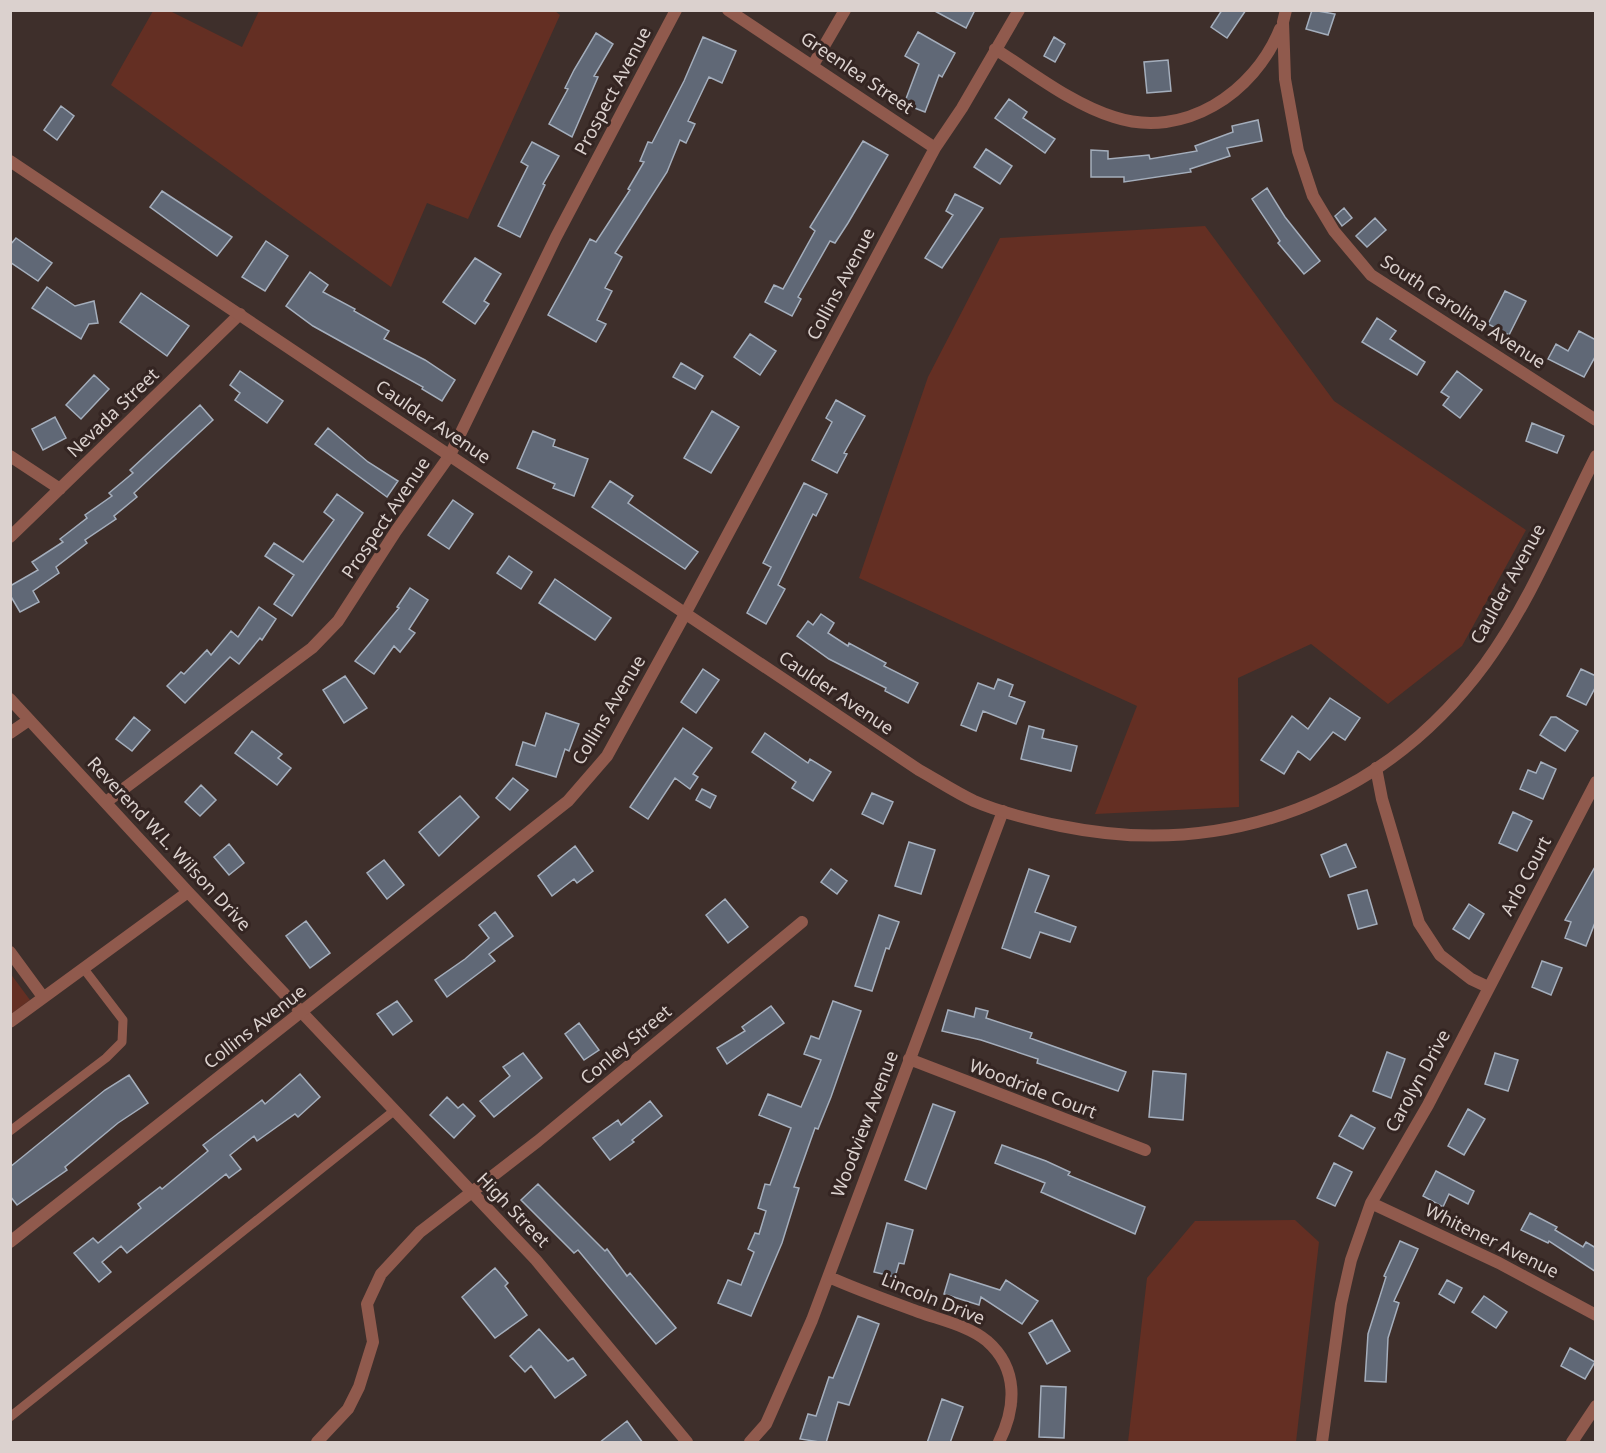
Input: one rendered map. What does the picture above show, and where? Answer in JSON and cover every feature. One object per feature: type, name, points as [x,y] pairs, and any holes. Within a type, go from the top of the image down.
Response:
[{"type":"street","name":"Prospect Avenue","points":[[106,802],[303,656],[326,635],[450,455],[556,237],[676,10]]},
{"type":"street","name":"Greenlea Street","points":[[728,10],[935,147]]},
{"type":"street","points":[[813,65],[845,10]]},
{"type":"street","name":"Collins Avenue","points":[[10,1242],[568,801],[607,756],[935,147],[962,108],[1019,10]]},
{"type":"street","points":[[996,49],[1092,109],[1132,122],[1160,122],[1187,117],[1213,106],[1237,91],[1272,48],[1285,16]]},
{"type":"street","name":"South Carolina Avenue","points":[[1285,16],[1285,79],[1289,107],[1307,181],[1324,215],[1359,262],[1422,310],[1596,420]]},
{"type":"street","name":"Caulder Avenue","points":[[10,161],[919,770],[974,801],[1050,824],[1116,834],[1168,836],[1210,833],[1239,828],[1296,810],[1376,768],[1417,737],[1442,714],[1485,663],[1520,606],[1596,456]]},
{"type":"street","name":"Nevada Street","points":[[10,537],[240,314]]},
{"type":"street","points":[[10,456],[60,489]]},
{"type":"street","name":"Reverend W.L. Wilson Drive","points":[[10,699],[188,892],[303,1011]]},
{"type":"street","points":[[10,733],[29,720]]},
{"type":"street","points":[[1376,768],[1382,799],[1419,923],[1440,956],[1462,974],[1488,987]]},
{"type":"street","name":"Arlo Court","points":[[1488,987],[1596,782]]},
{"type":"street","name":"Woodview Avenue","points":[[750,1443],[766,1424],[829,1277],[1004,811]]},
{"type":"street","points":[[10,1022],[188,892]]},
{"type":"street","name":"Conley Street","points":[[317,1443],[348,1409],[359,1387],[373,1342],[367,1304],[381,1274],[420,1232],[472,1193],[802,922]]},
{"type":"street","points":[[10,952],[44,998]]},
{"type":"street","name":"Carolyn Drive","points":[[1323,1443],[1341,1304],[1351,1260],[1371,1203],[1428,1106],[1488,987]]},
{"type":"street","name":"High Street","points":[[303,1011],[536,1260],[687,1443]]},
{"type":"street","name":"Woodride Court","points":[[909,1059],[1145,1150]]},
{"type":"street","name":"Whitener Avenue","points":[[1371,1203],[1499,1263],[1596,1315]]},
{"type":"street","name":"Lincoln Drive","points":[[829,1277],[958,1326],[986,1340],[1006,1367],[1011,1383],[1010,1416],[999,1443]]},
{"type":"street","points":[[1572,1443],[1596,1406]]},
{"type":"lane","points":[[10,1131],[106,1058],[122,1042],[123,1020],[84,969]]},
{"type":"lane","points":[[10,1417],[395,1110]]},
{"type":"shaded area","points":[[153,11],[170,11],[242,47],[259,11],[555,11],[560,15],[468,219],[427,203],[391,287],[111,85]]},
{"type":"shaded area","points":[[1205,226],[1334,401],[1526,530],[1462,646],[1388,704],[1311,644],[1238,678],[1239,807],[1095,814],[1137,706],[859,578],[928,377],[1000,238]]},
{"type":"shaded area","points":[[10,973],[30,1000],[11,1014],[10,1014]]},
{"type":"shaded area","points":[[1295,1220],[1319,1242],[1296,1442],[1128,1442],[1147,1278],[1195,1221]]},
{"type":"building","points":[[933,10],[975,10],[966,28]]},
{"type":"building","points":[[1222,10],[1246,10],[1227,38],[1211,27]]},
{"type":"building","points":[[1312,10],[1335,14],[1328,35],[1306,29]]},
{"type":"building","points":[[918,32],[955,53],[942,77],[939,75],[925,112],[904,104],[919,64],[905,56]]},
{"type":"building","points":[[596,33],[613,44],[594,76],[598,77],[572,137],[549,124],[568,89],[565,88],[574,70]]},
{"type":"building","points":[[703,37],[736,51],[722,83],[709,77],[688,121],[695,124],[686,143],[680,140],[667,172],[615,253],[622,257],[605,288],[612,291],[597,320],[606,324],[596,342],[548,315],[590,239],[596,242],[630,190],[628,189],[644,162],[640,161],[648,142],[652,143],[684,81]]},
{"type":"building","points":[[1054,37],[1065,44],[1055,62],[1044,56]]},
{"type":"building","points":[[1168,60],[1171,91],[1147,93],[1144,62]]},
{"type":"building","points":[[1009,99],[1027,112],[1023,118],[1055,139],[1045,153],[995,118]]},
{"type":"building","points":[[61,106],[74,116],[57,140],[44,130]]},
{"type":"building","points":[[1258,120],[1262,141],[1227,148],[1230,156],[1190,169],[1191,172],[1124,182],[1124,177],[1091,177],[1091,150],[1108,151],[1108,159],[1149,155],[1150,159],[1197,151],[1195,146],[1233,132],[1232,126]]},
{"type":"building","points":[[863,141],[888,155],[835,243],[830,241],[798,297],[801,299],[792,316],[765,302],[774,285],[783,289],[815,231],[810,227]]},
{"type":"building","points":[[532,142],[559,156],[543,184],[545,185],[520,237],[498,226],[528,166],[521,162]]},
{"type":"building","points":[[986,149],[1012,166],[1000,184],[974,167]]},
{"type":"building","points":[[1267,188],[1285,217],[1320,261],[1304,274],[1278,243],[1280,241],[1252,199]]},
{"type":"building","points":[[162,191],[232,237],[217,256],[150,207]]},
{"type":"building","points":[[955,194],[983,208],[942,268],[925,258],[953,215],[946,211]]},
{"type":"building","points":[[1344,208],[1352,218],[1342,226],[1335,216]]},
{"type":"building","points":[[1375,218],[1386,230],[1367,247],[1356,236]]},
{"type":"building","points":[[16,238],[52,263],[38,281],[10,262],[10,245]]},
{"type":"building","points":[[266,241],[288,256],[265,291],[242,277]]},
{"type":"building","points":[[475,258],[501,274],[484,301],[489,304],[475,324],[443,302]]},
{"type":"building","points":[[310,272],[328,285],[323,292],[389,331],[384,339],[425,360],[455,380],[442,401],[422,389],[423,387],[313,326],[286,306]]},
{"type":"building","points":[[47,287],[75,306],[94,301],[98,323],[89,324],[81,339],[32,308]]},
{"type":"building","points":[[1505,291],[1526,301],[1509,335],[1488,324]]},
{"type":"building","points":[[141,293],[189,326],[167,356],[120,322]]},
{"type":"building","points":[[1377,318],[1396,331],[1390,339],[1425,362],[1417,375],[1362,342]]},
{"type":"building","points":[[1579,331],[1596,340],[1596,355],[1584,377],[1548,359],[1556,344],[1568,351]]},
{"type":"building","points":[[750,334],[776,351],[760,375],[734,357]]},
{"type":"building","points":[[681,363],[703,376],[695,389],[673,377]]},
{"type":"building","points":[[240,371],[283,401],[267,423],[235,400],[240,393],[230,385]]},
{"type":"building","points":[[1457,371],[1482,390],[1460,418],[1443,405],[1449,397],[1441,392]]},
{"type":"building","points":[[94,375],[109,389],[81,419],[66,405]]},
{"type":"building","points":[[836,400],[865,416],[844,453],[847,454],[837,473],[812,460],[832,422],[826,418]]},
{"type":"building","points":[[200,405],[213,420],[134,493],[137,497],[114,516],[116,519],[85,540],[87,543],[56,567],[59,573],[33,591],[39,602],[20,612],[10,595],[10,586],[38,570],[32,562],[63,542],[60,539],[87,518],[85,515],[112,496],[109,493],[133,473],[130,470]]},
{"type":"building","points":[[712,411],[739,427],[711,473],[684,458]]},
{"type":"building","points":[[55,417],[66,438],[43,450],[32,429]]},
{"type":"building","points":[[1532,423],[1564,436],[1557,453],[1526,441]]},
{"type":"building","points":[[328,428],[368,462],[398,481],[387,497],[315,444]]},
{"type":"building","points":[[533,431],[555,440],[553,446],[588,459],[574,496],[553,488],[555,484],[517,468]]},
{"type":"building","points":[[610,481],[633,496],[628,503],[698,552],[685,569],[592,507]]},
{"type":"building","points":[[804,483],[827,494],[816,516],[813,514],[778,585],[785,589],[766,624],[747,613],[771,567],[763,563]]},
{"type":"building","points":[[337,494],[363,513],[292,616],[274,604],[294,575],[265,556],[274,543],[303,562],[334,520],[324,512]]},
{"type":"building","points":[[453,500],[473,514],[449,549],[428,535]]},
{"type":"building","points":[[509,556],[532,572],[521,589],[497,573]]},
{"type":"building","points":[[555,579],[611,618],[595,640],[539,603]]},
{"type":"building","points":[[410,588],[428,600],[409,629],[415,633],[400,652],[394,646],[374,674],[355,661],[399,608],[397,607]]},
{"type":"building","points":[[259,607],[276,619],[262,640],[260,638],[239,664],[230,657],[185,703],[167,686],[181,672],[184,674],[207,650],[211,655],[231,631],[238,637]]},
{"type":"building","points":[[821,614],[834,623],[828,633],[848,646],[849,643],[886,663],[884,666],[918,683],[908,703],[885,691],[886,688],[829,659],[797,636],[808,621],[813,625]]},
{"type":"building","points":[[703,669],[719,680],[696,713],[681,702]]},
{"type":"building","points":[[1581,669],[1596,676],[1596,686],[1586,705],[1567,696]]},
{"type":"building","points":[[345,676],[367,708],[344,723],[323,690]]},
{"type":"building","points":[[998,679],[1013,685],[1009,696],[1025,702],[1016,724],[983,711],[976,731],[961,725],[978,683],[994,689]]},
{"type":"building","points":[[1330,698],[1360,718],[1345,740],[1333,732],[1310,760],[1298,751],[1284,774],[1261,760],[1292,716],[1308,729]]},
{"type":"building","points":[[546,713],[579,724],[569,751],[565,749],[556,777],[516,765],[523,742],[535,746]]},
{"type":"building","points":[[134,717],[150,730],[132,751],[116,739]]},
{"type":"building","points":[[1551,717],[1556,717],[1578,731],[1565,751],[1540,735]]},
{"type":"building","points":[[1029,726],[1044,730],[1042,738],[1077,746],[1071,771],[1021,759]]},
{"type":"building","points":[[683,728],[712,748],[693,774],[698,777],[690,789],[675,778],[648,819],[630,807]]},
{"type":"building","points":[[252,731],[282,754],[278,758],[291,768],[277,785],[235,753]]},
{"type":"building","points":[[765,733],[808,763],[810,759],[831,772],[813,801],[792,788],[796,782],[752,752]]},
{"type":"building","points":[[1541,762],[1556,769],[1543,799],[1520,789],[1528,770],[1536,773]]},
{"type":"building","points":[[513,778],[528,790],[510,810],[496,798]]},
{"type":"building","points":[[201,785],[216,800],[200,816],[185,802]]},
{"type":"building","points":[[702,789],[716,796],[710,808],[696,800]]},
{"type":"building","points":[[872,793],[893,802],[883,824],[862,814]]},
{"type":"building","points":[[460,796],[479,817],[439,856],[419,832]]},
{"type":"building","points":[[1513,812],[1532,821],[1517,851],[1499,843]]},
{"type":"building","points":[[909,842],[935,850],[921,894],[895,886]]},
{"type":"building","points":[[229,844],[244,863],[229,875],[214,857]]},
{"type":"building","points":[[1346,844],[1356,867],[1330,877],[1321,855]]},
{"type":"building","points":[[575,846],[593,871],[577,883],[574,879],[552,896],[538,876]]},
{"type":"building","points":[[384,860],[404,885],[387,899],[367,873]]},
{"type":"building","points":[[1596,865],[1596,920],[1586,946],[1565,938],[1571,922],[1565,920]]},
{"type":"building","points":[[831,869],[847,881],[837,894],[821,882]]},
{"type":"building","points":[[1029,869],[1049,876],[1035,912],[1076,927],[1070,942],[1040,932],[1030,958],[1002,948]]},
{"type":"building","points":[[1367,890],[1377,924],[1358,929],[1348,895]]},
{"type":"building","points":[[725,899],[748,927],[728,943],[706,915]]},
{"type":"building","points":[[1469,904],[1484,914],[1469,939],[1453,929]]},
{"type":"building","points":[[495,912],[513,936],[489,954],[495,961],[447,997],[435,980],[465,959],[489,938],[479,925]]},
{"type":"building","points":[[879,915],[899,922],[889,949],[886,948],[872,991],[855,986]]},
{"type":"building","points":[[306,921],[330,953],[310,968],[286,936]]},
{"type":"building","points":[[1542,961],[1562,968],[1551,995],[1532,987]]},
{"type":"building","points":[[397,1001],[412,1021],[393,1035],[377,1014]]},
{"type":"building","points":[[833,1001],[861,1011],[831,1097],[818,1129],[815,1128],[794,1187],[799,1188],[782,1243],[751,1316],[718,1303],[728,1280],[741,1285],[754,1252],[748,1249],[755,1233],[759,1234],[766,1211],[758,1208],[765,1184],[770,1185],[791,1128],[759,1115],[768,1094],[801,1107],[821,1060],[804,1054],[811,1036],[819,1039]]},
{"type":"building","points":[[771,1006],[784,1023],[727,1064],[717,1048],[745,1031],[742,1027]]},
{"type":"building","points":[[976,1008],[988,1011],[986,1018],[1032,1033],[1030,1038],[1126,1072],[1118,1091],[1037,1063],[1038,1059],[981,1040],[942,1031],[948,1010],[974,1017]]},
{"type":"building","points":[[579,1023],[599,1050],[584,1060],[565,1034]]},
{"type":"building","points":[[1387,1052],[1405,1059],[1391,1098],[1373,1091]]},
{"type":"building","points":[[523,1053],[542,1078],[494,1117],[480,1101],[510,1076],[503,1067]]},
{"type":"building","points":[[1495,1053],[1518,1060],[1508,1091],[1485,1084]]},
{"type":"building","points":[[1153,1071],[1186,1074],[1183,1120],[1149,1117]]},
{"type":"building","points":[[300,1074],[320,1097],[298,1117],[295,1114],[257,1141],[254,1136],[230,1155],[241,1169],[229,1178],[226,1174],[127,1253],[121,1246],[102,1262],[111,1272],[99,1282],[74,1253],[93,1238],[98,1243],[141,1208],[138,1204],[160,1187],[162,1189],[208,1151],[203,1145],[262,1100],[265,1104]]},
{"type":"building","points":[[129,1075],[148,1103],[118,1123],[65,1167],[67,1170],[17,1205],[10,1196],[10,1167],[105,1090]]},
{"type":"building","points":[[447,1097],[458,1108],[463,1104],[475,1116],[454,1138],[430,1115]]},
{"type":"building","points":[[650,1101],[662,1116],[610,1160],[593,1138],[618,1120],[621,1125]]},
{"type":"building","points":[[933,1104],[955,1112],[926,1189],[905,1180]]},
{"type":"building","points":[[1468,1109],[1485,1119],[1464,1155],[1448,1146]]},
{"type":"building","points":[[1351,1115],[1375,1128],[1363,1149],[1339,1136]]},
{"type":"building","points":[[1002,1145],[1046,1161],[1070,1172],[1068,1175],[1145,1207],[1135,1234],[1041,1192],[1045,1183],[995,1163]]},
{"type":"building","points":[[1334,1163],[1352,1172],[1335,1206],[1317,1198]]},
{"type":"building","points":[[1436,1171],[1474,1191],[1468,1204],[1449,1194],[1443,1207],[1423,1196]]},
{"type":"building","points":[[538,1184],[605,1251],[607,1249],[627,1276],[630,1273],[676,1328],[656,1344],[578,1250],[574,1253],[521,1200]]},
{"type":"building","points":[[1530,1213],[1557,1227],[1555,1230],[1583,1247],[1586,1242],[1596,1248],[1596,1272],[1549,1241],[1548,1243],[1521,1230]]},
{"type":"building","points":[[887,1223],[913,1230],[904,1264],[899,1263],[895,1277],[874,1272]]},
{"type":"building","points":[[1400,1241],[1418,1249],[1394,1301],[1399,1303],[1388,1338],[1386,1382],[1365,1381],[1368,1334],[1386,1277],[1384,1276]]},
{"type":"building","points":[[495,1268],[508,1283],[505,1286],[527,1315],[495,1338],[462,1297]]},
{"type":"building","points":[[950,1274],[1000,1290],[1006,1280],[1038,1301],[1022,1324],[981,1297],[979,1305],[944,1294]]},
{"type":"building","points":[[1447,1280],[1462,1288],[1454,1303],[1439,1294]]},
{"type":"building","points":[[1484,1296],[1507,1312],[1496,1328],[1472,1312]]},
{"type":"building","points":[[858,1316],[879,1324],[849,1405],[838,1402],[826,1443],[800,1439],[808,1414],[816,1416],[829,1377],[833,1378]]},
{"type":"building","points":[[1052,1320],[1070,1351],[1047,1364],[1029,1333]]},
{"type":"building","points":[[539,1329],[568,1361],[573,1358],[586,1375],[555,1398],[531,1366],[525,1372],[510,1356]]},
{"type":"building","points":[[1570,1348],[1595,1362],[1585,1379],[1561,1366]]},
{"type":"building","points":[[1041,1386],[1066,1387],[1064,1438],[1039,1437]]},
{"type":"building","points":[[942,1399],[963,1407],[950,1443],[927,1443]]},
{"type":"building","points":[[627,1421],[643,1443],[599,1443]]}]
